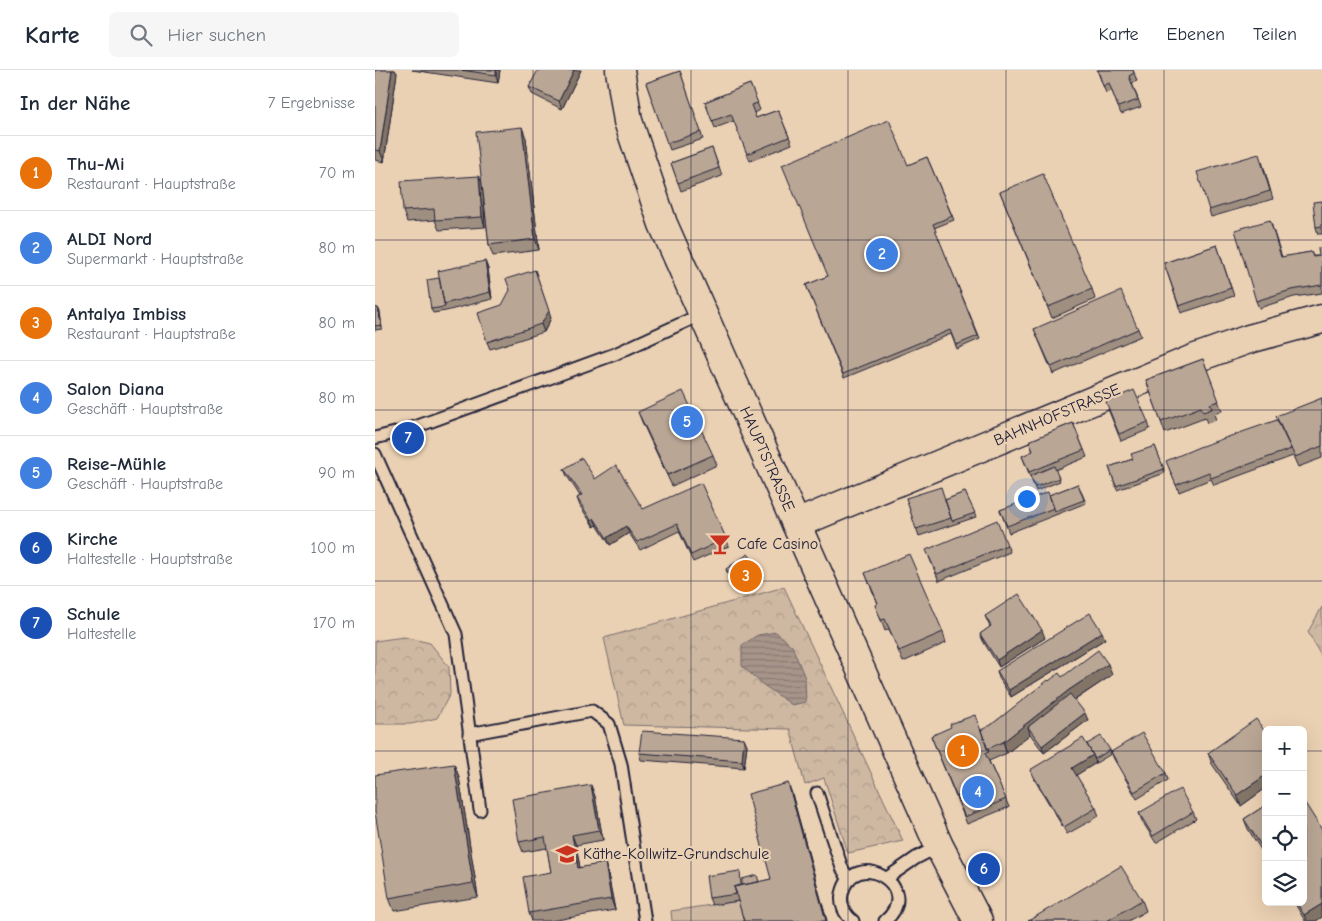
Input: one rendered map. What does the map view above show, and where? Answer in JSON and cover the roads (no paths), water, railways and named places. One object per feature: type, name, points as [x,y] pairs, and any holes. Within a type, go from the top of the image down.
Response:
[{"type":"main road","name":"HAUPTSTRASSE","points":[[619,70],[627,121],[663,224],[939,846],[978,921]]},
{"type":"main road","name":"BAHNHOFSTRASSE","points":[[796,524],[1193,359],[1249,339],[1322,319]]},
{"type":"lane","points":[[375,438],[407,430],[615,354],[702,314]]},
{"type":"lane","points":[[375,454],[456,634],[480,810]]},
{"type":"lane","points":[[469,734],[592,711],[609,724],[621,764],[645,921]]},
{"type":"lane","points":[[817,792],[842,868],[849,880]]},
{"type":"lane","points":[[887,878],[916,858],[939,846]]},
{"type":"lane","points":[[853,921],[845,913],[842,905],[844,888],[849,880],[863,872],[880,873],[892,884],[897,901],[890,917],[885,921]]},
{"type":"place","name":"ALDI Nord","points":[[882,254]]},
{"type":"place","name":"Reise-Mühle","points":[[687,422]]},
{"type":"place","name":"Schule","points":[[408,438]]},
{"type":"place","name":"Cafe Casino","points":[[720,544]]},
{"type":"place","name":"Antalya Imbiss","points":[[746,576]]},
{"type":"place","name":"Thu-Mi","points":[[963,751]]},
{"type":"place","name":"Salon Diana","points":[[978,792]]},
{"type":"place","name":"Käthe-Kollwitz-Grundschule","points":[[567,854]]},
{"type":"place","name":"Kirche","points":[[984,869]]}]
